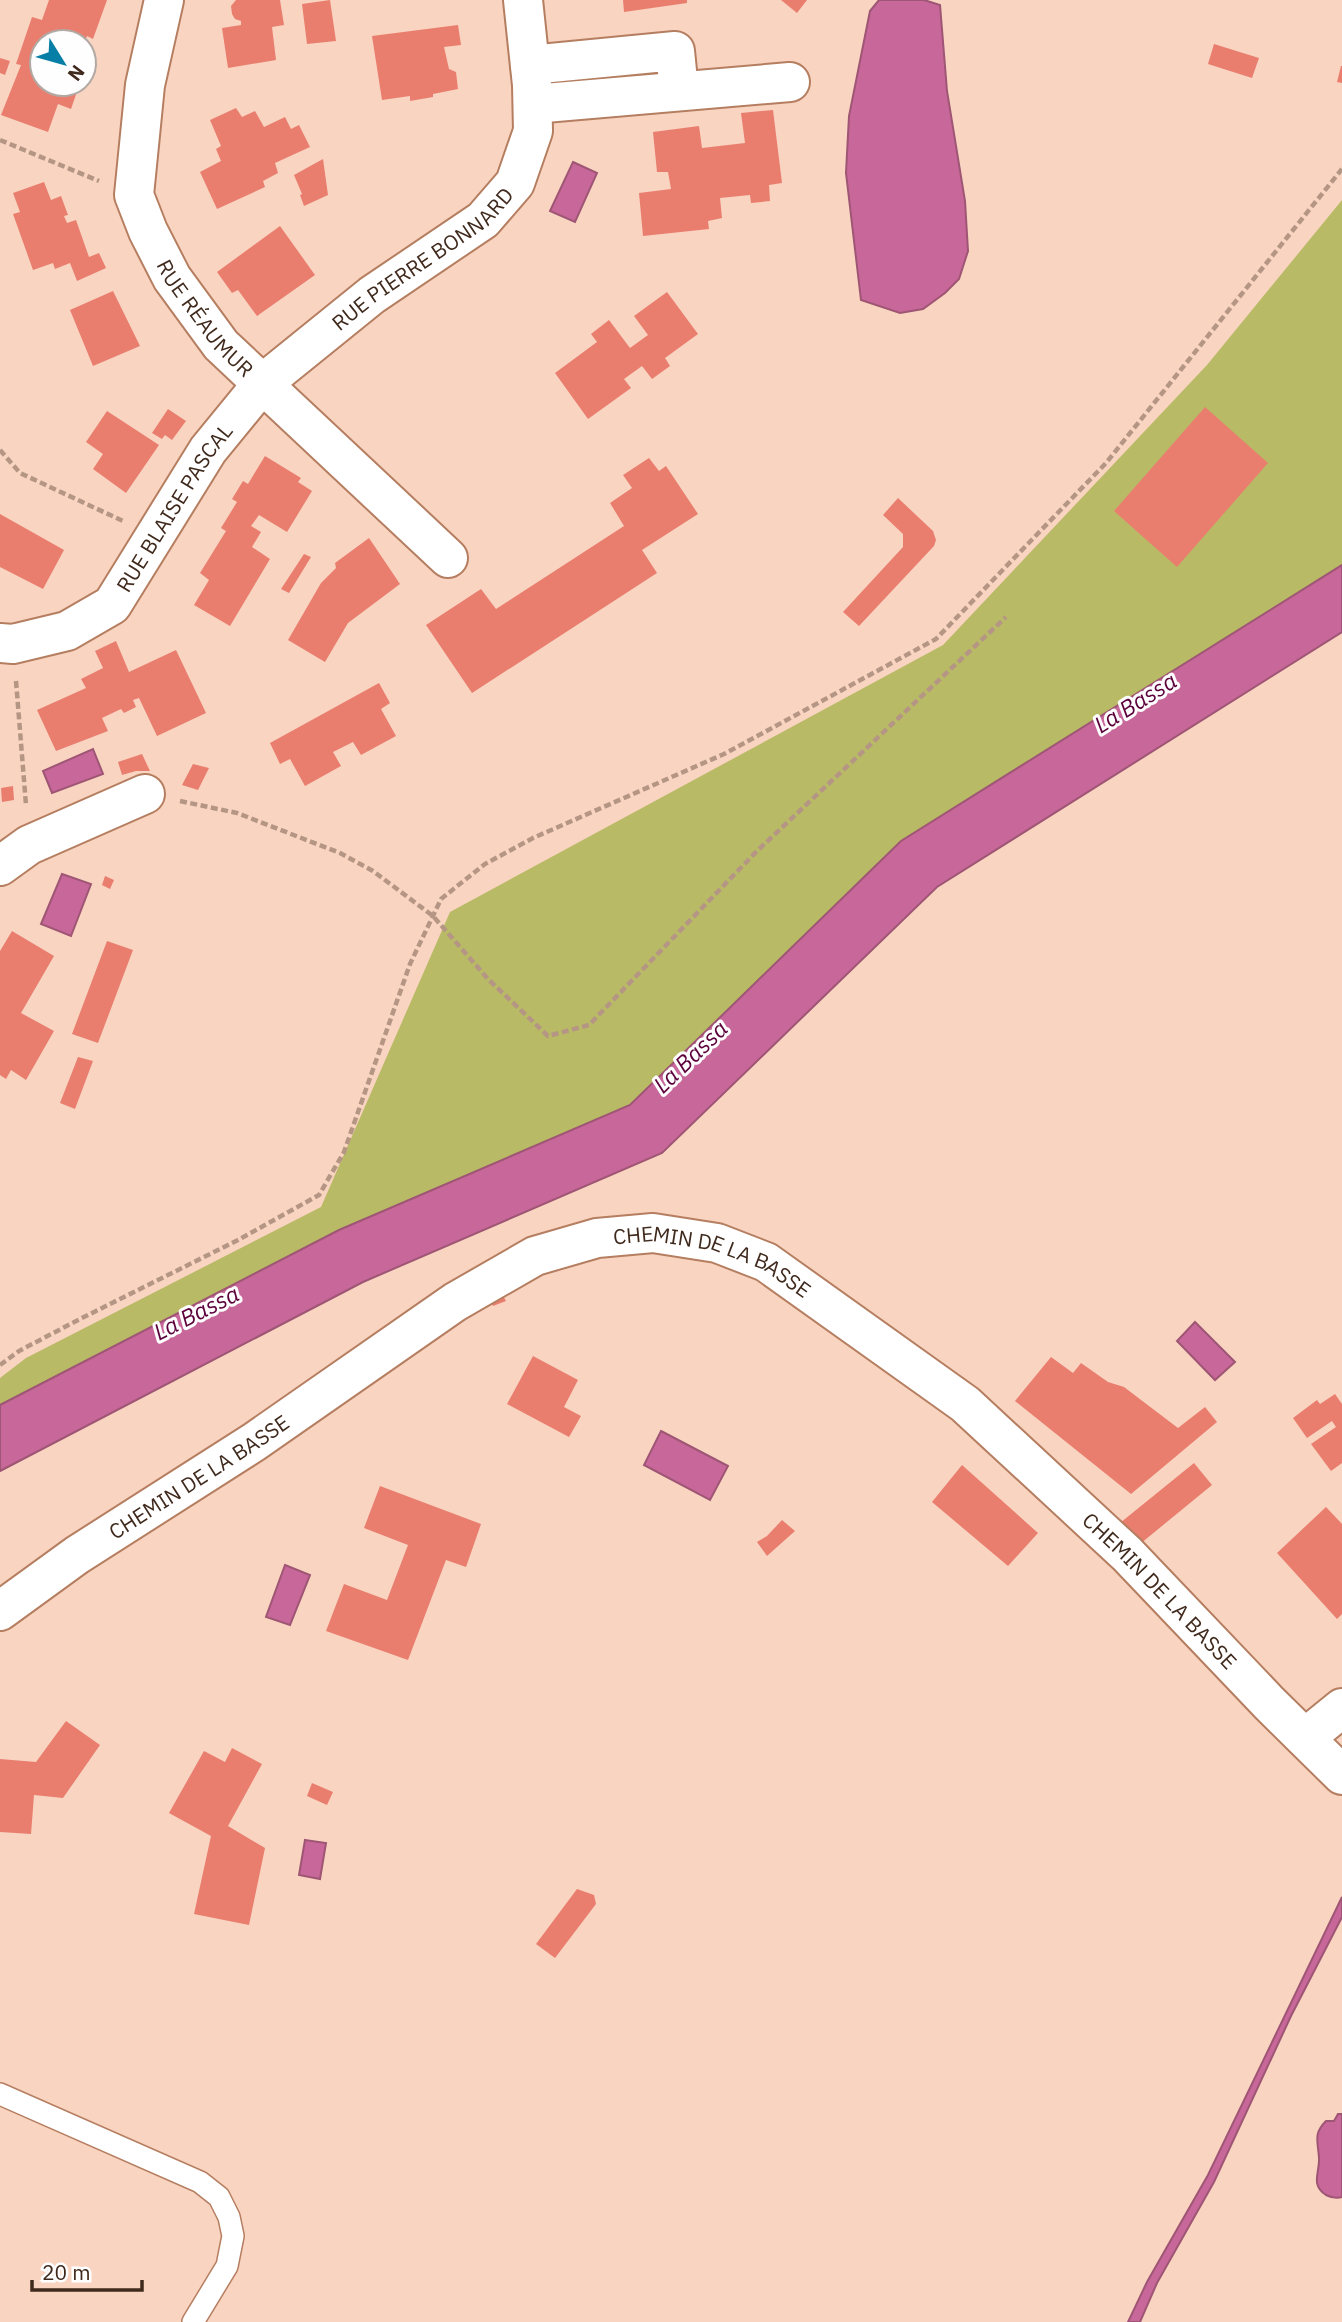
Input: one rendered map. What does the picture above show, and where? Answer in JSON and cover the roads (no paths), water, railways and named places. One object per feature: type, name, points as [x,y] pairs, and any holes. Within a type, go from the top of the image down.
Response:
[{"type":"street","name":"RUE RÉAUMUR","points":[[164,0],[145,85],[134,195],[148,231],[172,278],[222,345],[448,558]]},
{"type":"street","name":"RUE PIERRE BONNARD","points":[[262,384],[372,295],[482,220],[515,183],[533,131],[523,0]]},
{"type":"street","points":[[530,65],[675,51],[679,92]]},
{"type":"street","points":[[533,104],[790,82]]},
{"type":"street","name":"RUE BLAISE PASCAL","points":[[6,643],[67,631],[112,605],[208,450],[262,384]]},
{"type":"street","points":[[15,855],[145,794]]},
{"type":"street","name":"CHEMIN DE LA BASSE","points":[[0,1611],[76,1555],[254,1442],[455,1302],[523,1262],[597,1238],[653,1233],[717,1243],[766,1262],[965,1404],[1127,1554],[1342,1775]]},
{"type":"street","points":[[1305,1738],[1342,1707]]},
{"type":"lane","points":[[0,2094],[200,2182],[219,2197],[229,2217],[233,2236],[228,2266],[192,2322]]},
{"type":"water","points":[[879,0],[924,0],[940,5],[947,91],[965,201],[968,251],[959,279],[923,309],[900,313],[861,300],[846,173],[849,116],[870,11]]},
{"type":"water","points":[[573,162],[597,173],[575,222],[550,211]]},
{"type":"water","name":"La Bassa","points":[[1342,565],[1342,632],[937,887],[662,1153],[363,1282],[0,1471],[0,1405],[339,1230],[630,1105],[901,841]]},
{"type":"water","points":[[93,749],[103,774],[52,793],[43,771]]},
{"type":"water","points":[[62,874],[91,884],[71,936],[41,924]]},
{"type":"water","points":[[1195,1322],[1235,1362],[1215,1380],[1177,1341]]},
{"type":"water","points":[[661,1431],[728,1466],[710,1500],[644,1465]]},
{"type":"water","points":[[285,1565],[310,1575],[290,1625],[266,1617]]},
{"type":"water","points":[[305,1840],[326,1843],[320,1879],[299,1875]]},
{"type":"water","points":[[1342,1897],[1342,1917],[1291,2016],[1214,2182],[1157,2283],[1140,2322],[1128,2322],[1147,2282],[1208,2175]]},
{"type":"water","points":[[1338,2114],[1342,2114],[1342,2197],[1336,2198],[1326,2195],[1318,2187],[1317,2138],[1326,2121],[1334,2121]]}]
